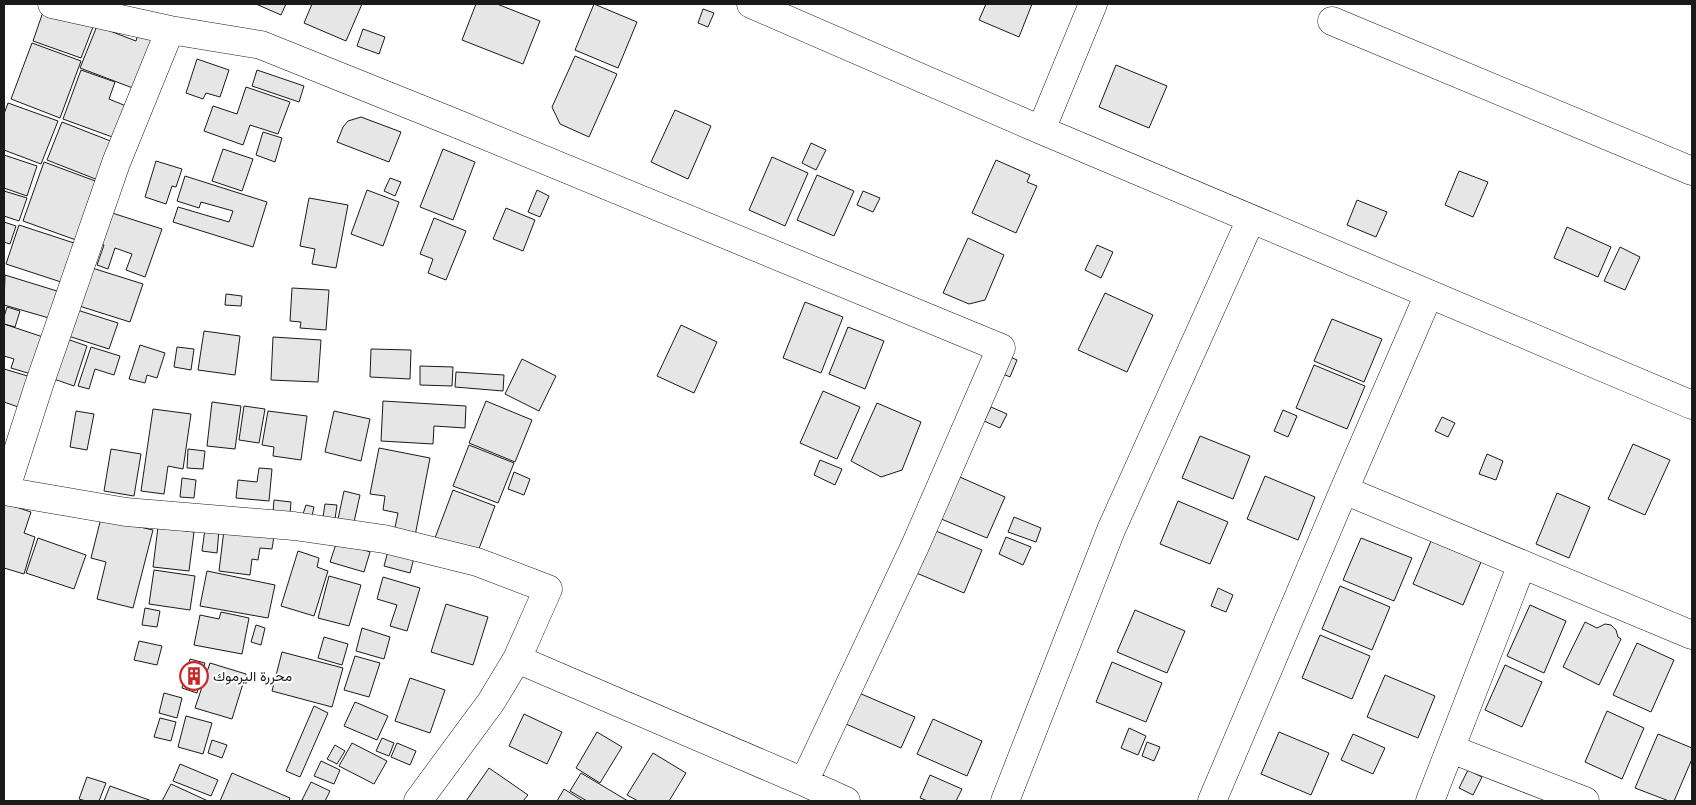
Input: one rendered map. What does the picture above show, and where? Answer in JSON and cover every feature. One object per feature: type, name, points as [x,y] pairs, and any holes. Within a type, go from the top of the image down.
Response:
[{"type":"street","points":[[52,4],[170,30],[261,46],[455,122],[1001,348],[915,546],[804,782]]},
{"type":"street","points":[[750,4],[1041,130],[1692,405]]},
{"type":"street","points":[[1041,130],[1093,4]]},
{"type":"street","points":[[1332,21],[1692,171]]},
{"type":"street","points":[[170,30],[116,163],[39,385],[5,491],[126,512],[294,526],[384,539],[477,562],[548,589],[517,659],[491,702],[418,801]]},
{"type":"street","points":[[1006,801],[1111,530],[1251,219]]},
{"type":"street","points":[[1212,801],[1429,294]]},
{"type":"street","points":[[1344,490],[1692,635]]},
{"type":"street","points":[[1430,801],[1522,564]]},
{"type":"street","points":[[517,659],[846,801]]},
{"type":"street","points":[[1451,749],[1585,801]]},
{"type":"building","points":[[256,4],[286,4],[281,15]]},
{"type":"building","points":[[312,4],[362,4],[346,41],[304,23]]},
{"type":"building","points":[[476,4],[497,4],[540,21],[523,64],[462,40]]},
{"type":"building","points":[[594,4],[637,22],[618,68],[575,50]]},
{"type":"building","points":[[986,4],[1032,4],[1019,37],[979,20]]},
{"type":"building","points":[[44,9],[93,27],[81,58],[33,41]]},
{"type":"building","points":[[703,9],[714,13],[708,27],[698,23]]},
{"type":"building","points":[[97,26],[136,41],[140,28],[159,35],[138,90],[80,68]]},
{"type":"building","points":[[363,29],[385,37],[379,54],[357,46]]},
{"type":"building","points":[[32,43],[81,61],[60,118],[11,99]]},
{"type":"building","points":[[575,56],[617,74],[589,137],[560,124],[552,107]]},
{"type":"building","points":[[197,59],[229,70],[220,97],[206,93],[203,99],[186,93]]},
{"type":"building","points":[[1116,65],[1167,86],[1149,128],[1099,107]]},
{"type":"building","points":[[81,70],[115,82],[109,99],[126,106],[115,138],[63,119]]},
{"type":"building","points":[[257,70],[304,86],[299,102],[252,86]]},
{"type":"building","points":[[246,87],[290,102],[278,134],[250,125],[243,145],[204,131],[213,106],[237,114]]},
{"type":"building","points":[[8,103],[58,121],[41,164],[4,150],[4,114]]},
{"type":"building","points":[[675,110],[711,126],[688,179],[651,162]]},
{"type":"building","points":[[361,117],[401,132],[389,162],[337,142],[343,127],[348,121]]},
{"type":"building","points":[[62,122],[113,142],[98,180],[47,160]]},
{"type":"building","points":[[263,132],[282,138],[275,162],[256,155]]},
{"type":"building","points":[[811,143],[826,150],[816,170],[802,163]]},
{"type":"building","points":[[223,149],[253,159],[242,191],[212,181]]},
{"type":"building","points":[[443,149],[475,162],[453,220],[420,207]]},
{"type":"building","points":[[4,155],[37,166],[27,196],[4,188]]},
{"type":"building","points":[[772,157],[808,173],[785,226],[749,210]]},
{"type":"building","points":[[996,160],[1030,175],[1027,182],[1037,186],[1016,233],[972,213]]},
{"type":"building","points":[[156,161],[182,169],[176,187],[172,186],[166,204],[145,197]]},
{"type":"building","points":[[44,162],[98,182],[76,240],[23,221]]},
{"type":"building","points":[[1459,171],[1488,182],[1473,217],[1445,205]]},
{"type":"building","points":[[817,175],[854,191],[834,236],[797,220]]},
{"type":"building","points":[[185,176],[267,202],[253,247],[173,222],[178,207],[229,222],[233,211],[201,202],[199,208],[177,201]]},
{"type":"building","points":[[390,178],[401,182],[395,196],[384,191]]},
{"type":"building","points":[[367,190],[399,202],[383,246],[351,234]]},
{"type":"building","points":[[537,190],[549,196],[540,217],[528,212]]},
{"type":"building","points":[[4,191],[27,198],[19,221],[4,216]]},
{"type":"building","points":[[863,191],[880,198],[873,212],[857,205]]},
{"type":"building","points":[[309,198],[348,205],[336,268],[312,264],[315,249],[300,246]]},
{"type":"building","points":[[1357,200],[1387,212],[1376,237],[1347,225]]},
{"type":"building","points":[[506,208],[535,220],[523,251],[493,239]]},
{"type":"building","points":[[109,212],[162,229],[145,277],[126,270],[132,254],[115,248],[108,269],[97,265],[104,245],[98,243]]},
{"type":"building","points":[[434,218],[466,231],[446,280],[428,273],[433,259],[420,254]]},
{"type":"building","points":[[4,222],[16,226],[10,244],[4,242]]},
{"type":"building","points":[[19,225],[74,243],[61,282],[6,264]]},
{"type":"building","points":[[1567,227],[1611,247],[1598,277],[1554,258]]},
{"type":"building","points":[[968,238],[1004,255],[985,300],[969,304],[943,293]]},
{"type":"building","points":[[1097,245],[1113,252],[1101,278],[1085,270]]},
{"type":"building","points":[[1620,247],[1640,257],[1625,290],[1604,281]]},
{"type":"building","points":[[89,267],[143,284],[130,322],[76,305]]},
{"type":"building","points":[[5,275],[57,291],[49,318],[4,305]]},
{"type":"building","points":[[292,288],[329,290],[326,330],[300,328],[301,322],[290,321]]},
{"type":"building","points":[[1105,293],[1153,315],[1127,372],[1078,350]]},
{"type":"building","points":[[226,294],[242,296],[241,306],[225,305]]},
{"type":"building","points":[[805,302],[843,317],[821,373],[783,358]]},
{"type":"building","points":[[7,307],[20,311],[15,327],[4,324]]},
{"type":"building","points":[[74,309],[118,323],[109,349],[65,335]]},
{"type":"building","points":[[1332,319],[1382,339],[1364,382],[1314,361]]},
{"type":"building","points":[[4,324],[43,337],[31,374],[11,368],[14,359],[4,356]]},
{"type":"building","points":[[681,325],[717,342],[694,393],[657,376]]},
{"type":"building","points":[[848,327],[884,341],[865,389],[829,374]]},
{"type":"building","points":[[204,331],[240,336],[235,375],[198,370]]},
{"type":"building","points":[[273,337],[321,340],[318,382],[271,380]]},
{"type":"building","points":[[64,338],[87,346],[74,386],[51,378]]},
{"type":"building","points":[[140,345],[165,353],[157,378],[147,375],[145,383],[129,379]]},
{"type":"building","points":[[91,347],[120,356],[114,375],[95,369],[89,389],[78,386]]},
{"type":"building","points":[[177,347],[194,349],[191,370],[174,367]]},
{"type":"building","points":[[371,349],[411,350],[410,379],[370,377]]},
{"type":"building","points":[[1002,353],[1017,360],[1010,377],[994,370]]},
{"type":"building","points":[[522,359],[556,376],[539,411],[505,394]]},
{"type":"building","points":[[1314,365],[1365,386],[1347,429],[1296,408]]},
{"type":"building","points":[[420,366],[453,367],[452,386],[420,385]]},
{"type":"building","points":[[4,369],[31,377],[21,408],[4,402]]},
{"type":"building","points":[[456,372],[504,375],[503,391],[455,387]]},
{"type":"building","points":[[823,391],[860,407],[837,459],[800,443]]},
{"type":"building","points":[[383,401],[466,406],[465,428],[434,426],[433,444],[381,441]]},
{"type":"building","points":[[486,401],[532,420],[515,462],[469,443]]},
{"type":"building","points":[[212,402],[241,406],[235,449],[207,446]]},
{"type":"building","points":[[877,403],[921,422],[902,470],[881,477],[851,461]]},
{"type":"building","points":[[244,406],[265,409],[259,443],[239,440]]},
{"type":"building","points":[[991,407],[1007,414],[1000,428],[984,421]]},
{"type":"building","points":[[153,409],[191,414],[183,469],[168,466],[164,494],[141,491]]},
{"type":"building","points":[[1283,410],[1297,416],[1288,437],[1274,431]]},
{"type":"building","points":[[76,411],[94,414],[87,450],[70,447]]},
{"type":"building","points":[[268,411],[307,416],[301,460],[273,456],[274,447],[262,445]]},
{"type":"building","points":[[334,411],[370,419],[361,461],[325,452]]},
{"type":"building","points":[[1442,417],[1455,423],[1448,437],[1435,431]]},
{"type":"building","points":[[1200,436],[1250,456],[1233,499],[1182,478]]},
{"type":"building","points":[[1633,444],[1670,460],[1645,515],[1608,499]]},
{"type":"building","points":[[469,445],[514,463],[498,503],[453,486]]},
{"type":"building","points":[[379,448],[430,458],[415,536],[394,532],[398,513],[383,510],[385,496],[370,494]]},
{"type":"building","points":[[111,449],[141,454],[134,496],[104,491]]},
{"type":"building","points":[[188,449],[205,451],[203,469],[187,468]]},
{"type":"building","points":[[1487,454],[1503,461],[1496,480],[1479,474]]},
{"type":"building","points":[[820,460],[842,469],[835,485],[814,475]]},
{"type":"building","points":[[259,468],[272,469],[269,501],[236,498],[238,480],[257,482]]},
{"type":"building","points":[[514,472],[530,479],[524,495],[508,489]]},
{"type":"building","points":[[953,474],[1005,497],[987,538],[934,516]]},
{"type":"building","points":[[1265,476],[1315,497],[1298,540],[1247,519]]},
{"type":"building","points":[[182,478],[196,480],[194,498],[180,497]]},
{"type":"building","points":[[453,490],[495,506],[477,554],[435,538]]},
{"type":"building","points":[[344,491],[360,495],[354,522],[338,519]]},
{"type":"building","points":[[1557,493],[1590,507],[1569,558],[1536,544]]},
{"type":"building","points":[[274,500],[291,502],[290,514],[273,512]]},
{"type":"building","points":[[1178,501],[1228,522],[1210,564],[1160,544]]},
{"type":"building","points":[[4,503],[31,512],[24,533],[35,537],[24,574],[4,568]]},
{"type":"building","points":[[325,504],[337,505],[335,519],[323,517]]},
{"type":"building","points":[[306,505],[314,507],[312,516],[303,514]]},
{"type":"building","points":[[1014,517],[1041,528],[1036,542],[1008,532]]},
{"type":"building","points":[[101,518],[153,530],[133,608],[97,599],[106,562],[91,558]]},
{"type":"building","points":[[158,527],[194,532],[189,571],[153,567]]},
{"type":"building","points":[[205,529],[219,530],[217,553],[202,551]]},
{"type":"building","points":[[931,529],[982,550],[964,593],[914,572]]},
{"type":"building","points":[[224,530],[274,536],[272,549],[260,548],[258,560],[252,559],[250,575],[219,571]]},
{"type":"building","points":[[1006,537],[1031,547],[1023,565],[999,554]]},
{"type":"building","points":[[38,538],[86,555],[74,589],[26,573]]},
{"type":"building","points":[[1361,538],[1412,558],[1394,601],[1343,580]]},
{"type":"building","points":[[337,541],[370,552],[364,572],[330,562]]},
{"type":"building","points":[[1431,541],[1481,562],[1463,605],[1413,584]]},
{"type":"building","points":[[298,551],[319,558],[317,567],[328,571],[314,616],[281,606]]},
{"type":"building","points":[[388,551],[414,558],[410,573],[384,566]]},
{"type":"building","points":[[154,570],[195,576],[190,610],[149,604]]},
{"type":"building","points":[[207,571],[275,585],[268,618],[200,606]]},
{"type":"building","points":[[329,576],[361,585],[349,626],[318,618]]},
{"type":"building","points":[[383,577],[420,588],[407,631],[390,626],[397,605],[377,599]]},
{"type":"building","points":[[1340,586],[1390,607],[1372,650],[1322,629]]},
{"type":"building","points":[[1218,588],[1233,595],[1226,612],[1211,606]]},
{"type":"building","points":[[446,604],[488,617],[473,665],[431,652]]},
{"type":"building","points":[[1530,605],[1566,621],[1544,673],[1507,656]]},
{"type":"building","points":[[145,608],[160,611],[157,627],[142,625]]},
{"type":"building","points":[[1135,610],[1185,631],[1167,673],[1117,652]]},
{"type":"building","points":[[221,612],[249,618],[242,654],[194,645],[200,615],[219,619]]},
{"type":"building","points":[[1585,622],[1597,628],[1605,624],[1611,625],[1621,639],[1599,685],[1563,667]]},
{"type":"building","points":[[256,625],[265,628],[261,645],[251,642]]},
{"type":"building","points":[[362,628],[390,637],[384,659],[356,651]]},
{"type":"building","points":[[1320,635],[1370,656],[1352,699],[1302,678]]},
{"type":"building","points":[[324,637],[348,644],[342,665],[318,658]]},
{"type":"building","points":[[139,641],[162,646],[157,665],[134,660]]},
{"type":"building","points":[[1637,643],[1674,660],[1651,712],[1613,695]]},
{"type":"building","points":[[282,652],[343,668],[332,707],[272,691]]},
{"type":"building","points":[[355,656],[380,663],[369,697],[344,690]]},
{"type":"building","name":"محررة اليرموك","points":[[190,659],[205,663],[197,693],[182,688]]},
{"type":"building","points":[[1112,662],[1162,683],[1146,722],[1096,702]]},
{"type":"building","points":[[210,663],[246,674],[232,719],[195,708]]},
{"type":"building","points":[[1505,665],[1542,682],[1522,727],[1485,710]]},
{"type":"building","points":[[1385,675],[1435,696],[1418,738],[1367,717]]},
{"type":"building","points":[[410,678],[445,690],[430,733],[395,721]]},
{"type":"building","points":[[164,693],[182,698],[177,718],[159,713]]},
{"type":"building","points":[[859,693],[915,717],[901,748],[846,724]]},
{"type":"building","points":[[355,702],[388,716],[377,740],[344,726]]},
{"type":"building","points":[[314,706],[328,713],[300,777],[286,771]]},
{"type":"building","points":[[1607,711],[1644,728],[1622,779],[1585,762]]},
{"type":"building","points":[[524,714],[562,732],[547,764],[509,746]]},
{"type":"building","points":[[186,716],[212,723],[203,754],[178,747]]},
{"type":"building","points":[[160,718],[176,722],[171,741],[154,737]]},
{"type":"building","points":[[933,719],[982,741],[967,776],[917,754]]},
{"type":"building","points":[[1129,728],[1146,736],[1138,755],[1121,748]]},
{"type":"building","points":[[597,732],[622,747],[600,783],[576,768]]},
{"type":"building","points":[[1279,732],[1329,753],[1311,795],[1261,774]]},
{"type":"building","points":[[1353,734],[1385,748],[1373,774],[1341,760]]},
{"type":"building","points":[[1658,734],[1692,748],[1692,759],[1674,801],[1669,801],[1635,788]]},
{"type":"building","points":[[382,738],[394,743],[389,756],[376,751]]},
{"type":"building","points":[[212,740],[227,745],[222,758],[208,753]]},
{"type":"building","points":[[1147,742],[1160,747],[1154,761],[1142,756]]},
{"type":"building","points":[[352,743],[387,761],[374,784],[339,766]]},
{"type":"building","points":[[397,743],[416,751],[410,765],[391,757]]},
{"type":"building","points":[[335,745],[345,751],[337,764],[327,759]]},
{"type":"building","points":[[653,753],[686,773],[669,801],[638,801],[627,795]]},
{"type":"building","points":[[321,761],[340,770],[334,784],[314,776]]},
{"type":"building","points":[[180,764],[218,780],[211,796],[173,781]]},
{"type":"building","points":[[489,768],[528,795],[523,801],[466,801]]},
{"type":"building","points":[[1468,770],[1482,777],[1473,795],[1459,788]]},
{"type":"building","points":[[232,773],[290,798],[289,801],[220,801]]},
{"type":"building","points":[[581,773],[628,801],[587,801],[570,791]]},
{"type":"building","points":[[930,775],[962,789],[956,801],[928,801],[920,798]]},
{"type":"building","points":[[87,777],[106,783],[99,801],[79,799]]},
{"type":"building","points":[[311,782],[330,791],[325,801],[302,800]]},
{"type":"building","points":[[171,784],[208,801],[162,801]]},
{"type":"building","points":[[110,786],[152,801],[104,801]]},
{"type":"building","points":[[564,789],[583,801],[557,801]]},
{"type":"place","name":"محررة اليرموك","points":[[194,676]]}]
